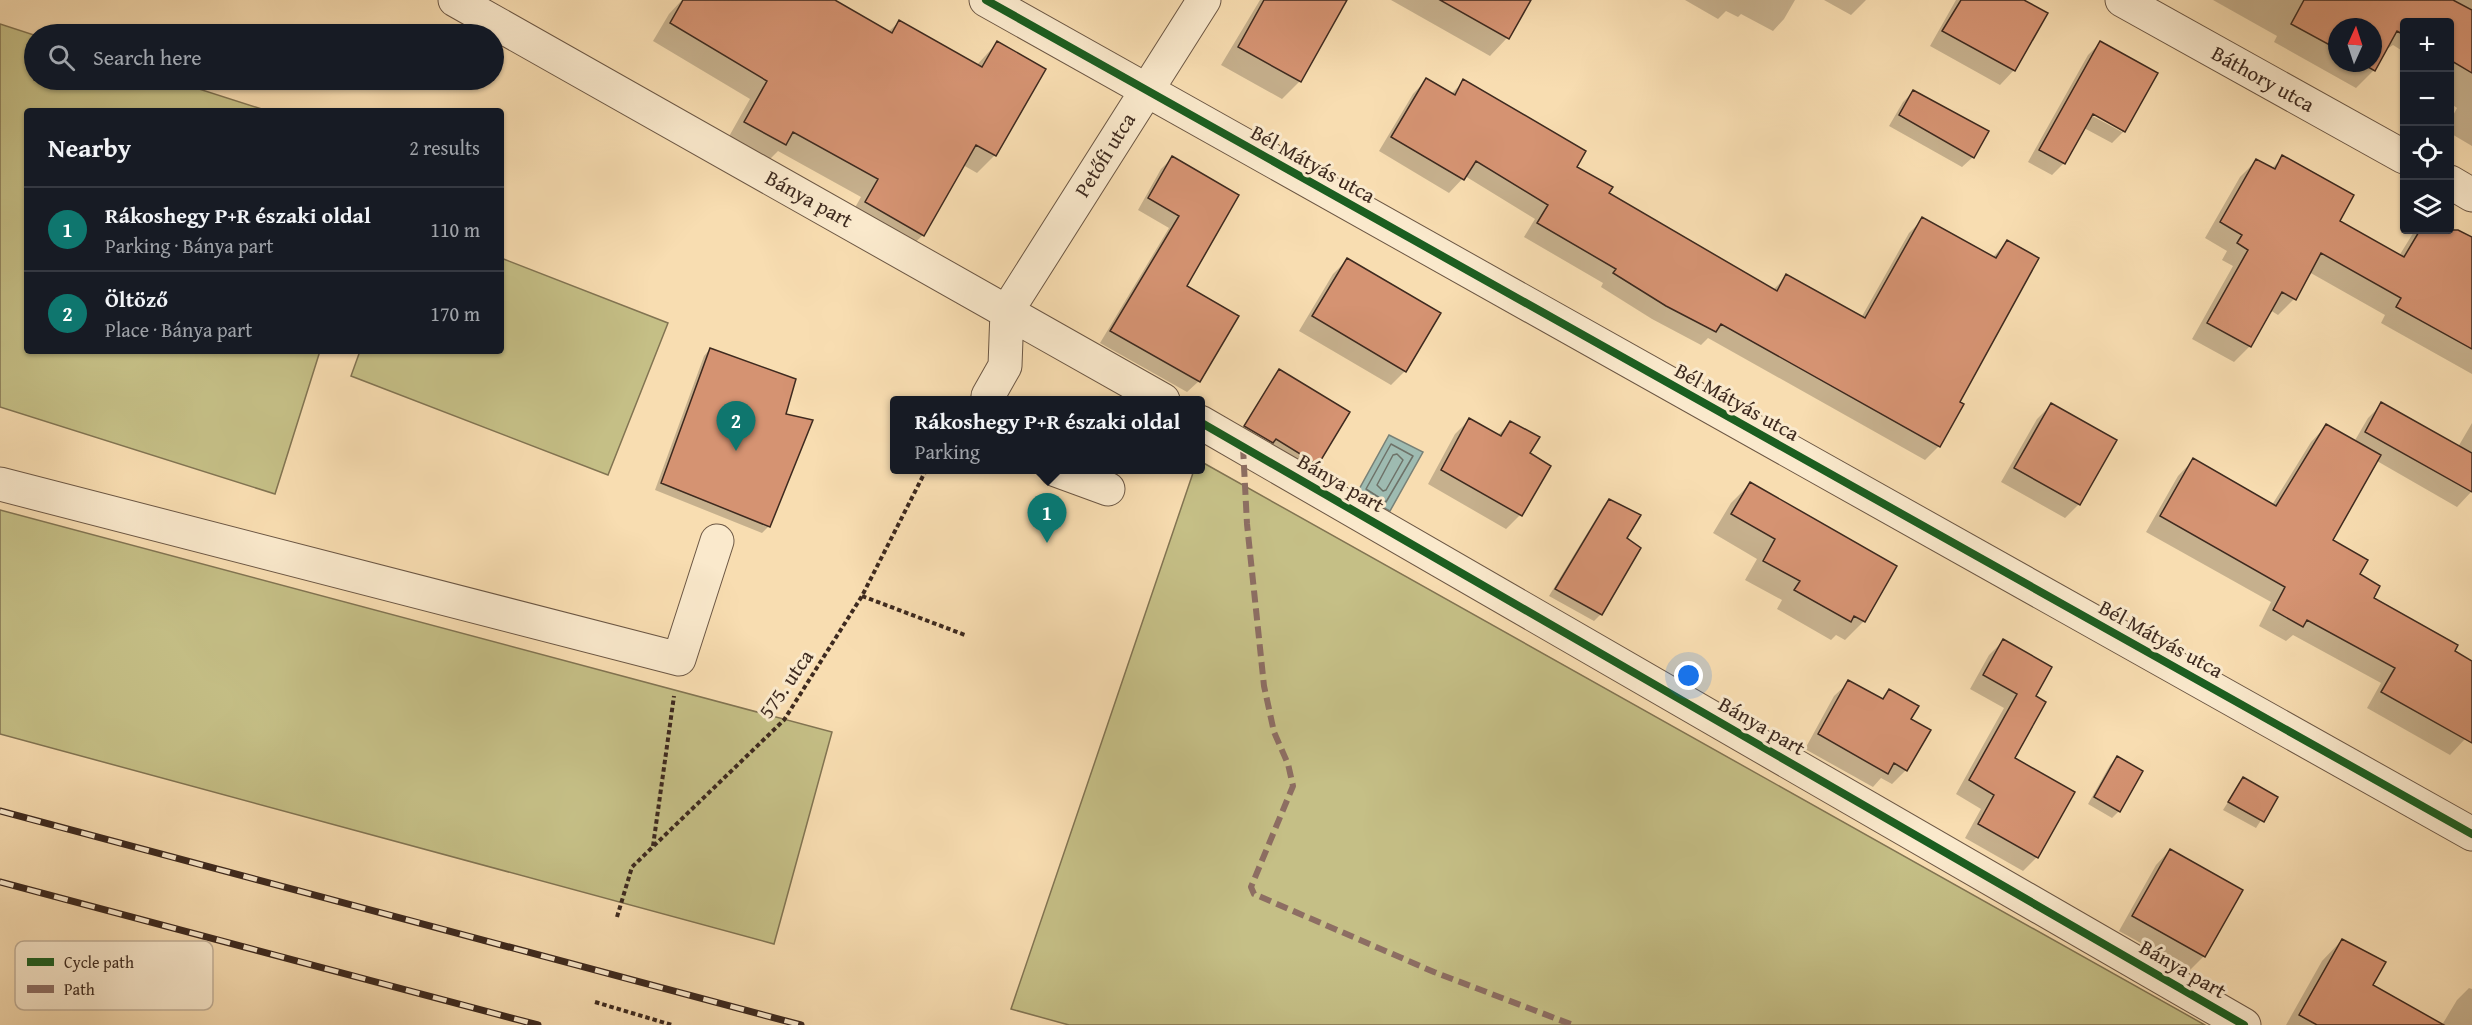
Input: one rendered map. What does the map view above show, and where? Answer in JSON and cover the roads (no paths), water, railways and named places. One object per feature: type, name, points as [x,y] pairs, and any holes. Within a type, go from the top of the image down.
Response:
[{"type":"street","name":"Bánya part","points":[[455,0],[498,24]]},
{"type":"street","name":"Bél Mátyás utca","points":[[986,0],[2472,834]]},
{"type":"street","name":"Petőfi utca","points":[[1007,311],[1204,0]]},
{"type":"street","name":"Báthory utca","points":[[2122,0],[2400,155]]},
{"type":"street","name":"Bánya part","points":[[504,28],[1155,396]]},
{"type":"street","points":[[2454,184],[2472,195]]},
{"type":"street","points":[[988,396],[1005,366],[1007,311]]},
{"type":"street","name":"Bánya part","points":[[1205,425],[2244,1025]]},
{"type":"street","points":[[1067,474],[1108,489]]},
{"type":"street","points":[[0,484],[679,659],[717,542]]},
{"type":"water","points":[[1389,435],[1423,452],[1390,511],[1357,493]]},
{"type":"railway","points":[[0,811],[801,1025]]},
{"type":"railway","points":[[0,882],[538,1025]]},
{"type":"place","name":"Öltöző","points":[[736,451]]},
{"type":"place","name":"Rákoshegy P+R északi oldal","points":[[1047,543]]}]
